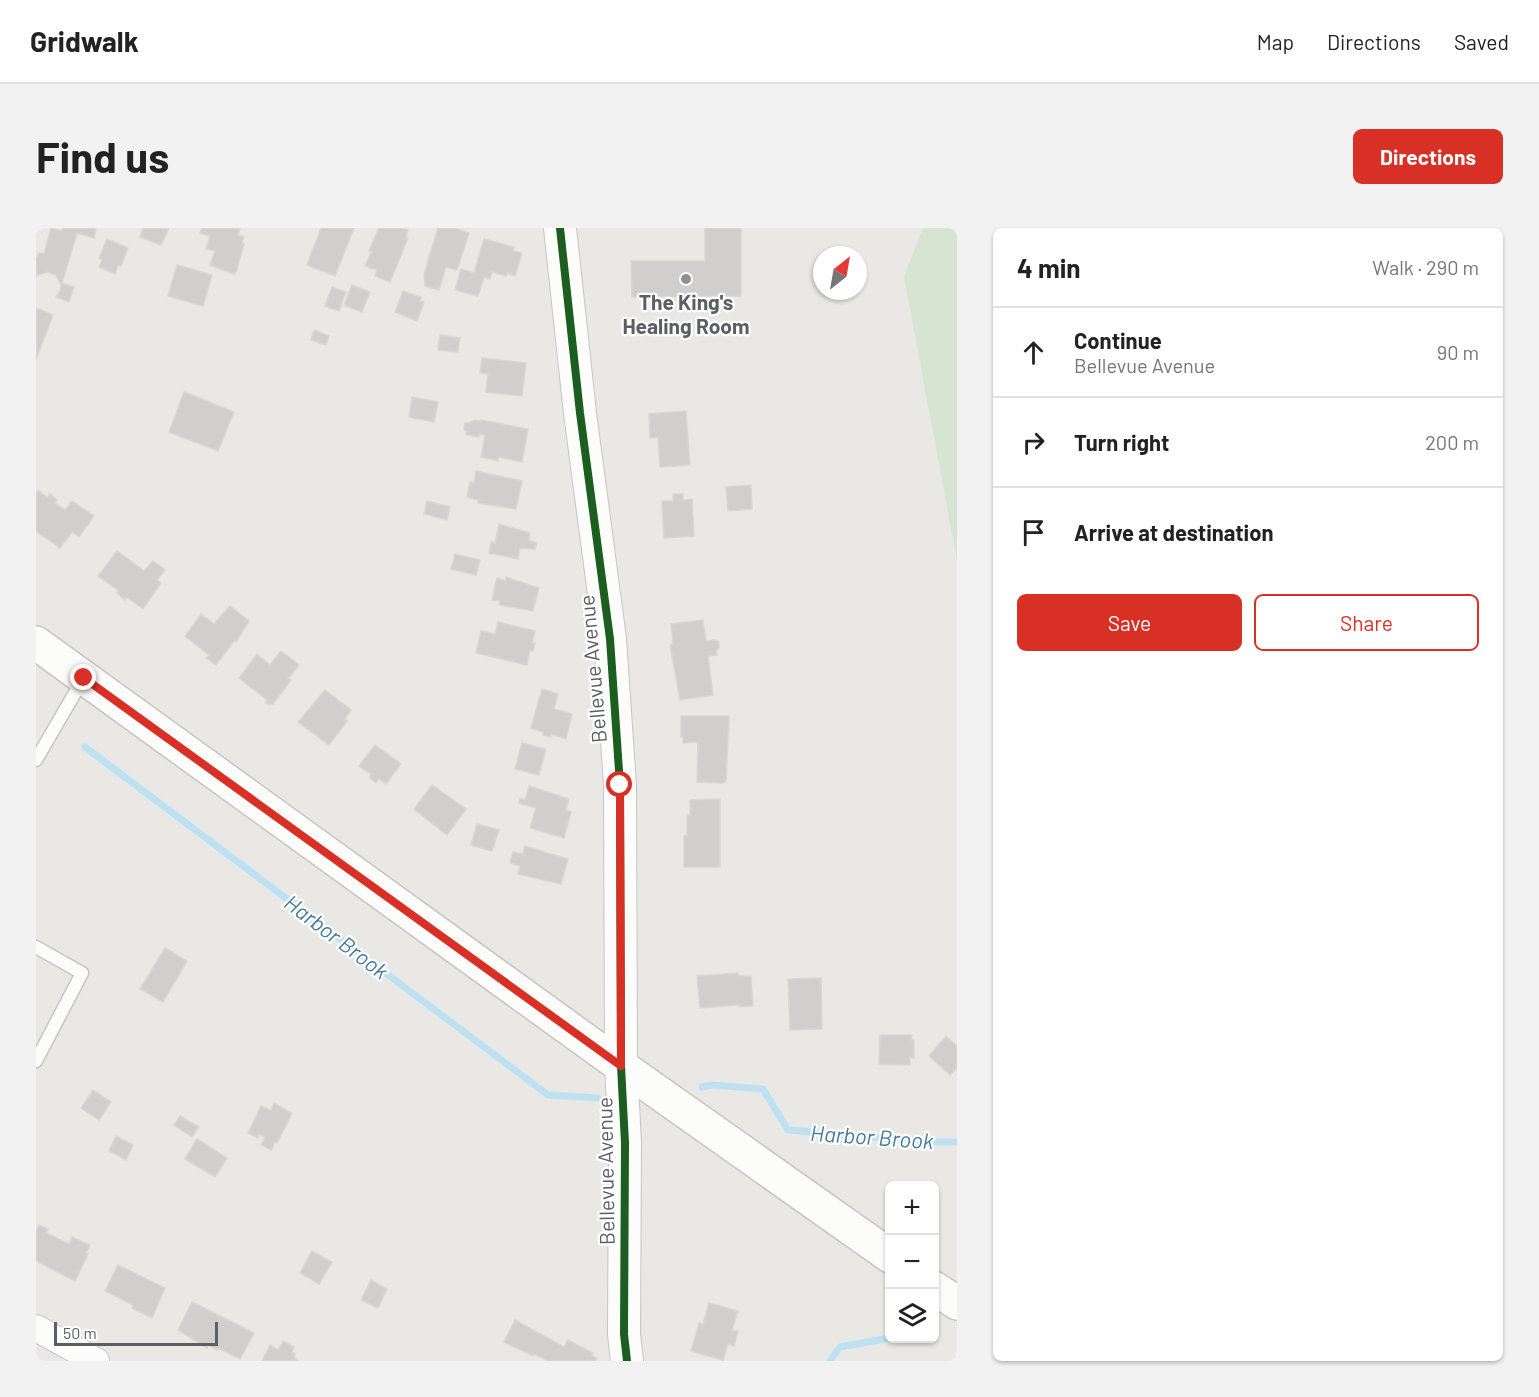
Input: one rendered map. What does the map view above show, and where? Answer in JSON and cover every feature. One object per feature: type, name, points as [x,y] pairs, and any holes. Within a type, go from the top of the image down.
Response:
[{"type":"main road","points":[[36,643],[621,1066],[885,1252]]},
{"type":"main road","points":[[937,1289],[957,1303]]},
{"type":"street","name":"Bellevue Avenue","points":[[560,228],[580,413],[610,639],[620,785],[621,1066],[625,1143],[624,1334],[627,1361]]},
{"type":"street","points":[[36,1328],[96,1361]]},
{"type":"lane","points":[[36,760],[84,678]]},
{"type":"lane","points":[[36,947],[82,973],[36,1061]]},
{"type":"green space","points":[[923,228],[957,228],[957,560],[904,277]]},
{"type":"building","points":[[51,228],[62,231],[63,228],[96,228],[94,238],[77,233],[62,283],[74,287],[69,302],[56,297],[61,285],[56,275],[47,272],[36,276],[36,259],[39,253],[44,254]]},
{"type":"building","points":[[143,228],[169,228],[161,245],[140,237]]},
{"type":"building","points":[[202,228],[240,228],[238,235],[244,237],[242,244],[244,244],[234,274],[210,265],[215,251],[206,249],[210,236],[200,233]]},
{"type":"building","points":[[321,228],[354,228],[335,276],[307,265]]},
{"type":"building","points":[[379,228],[408,230],[406,237],[408,238],[390,282],[375,276],[377,270],[365,266]]},
{"type":"building","points":[[438,228],[454,228],[469,233],[457,270],[446,267],[439,290],[425,286],[424,274]]},
{"type":"building","name":"The King's Healing Room","points":[[705,228],[741,228],[741,296],[632,297],[631,261],[705,261]]},
{"type":"building","points":[[107,239],[128,248],[115,274],[99,267],[102,260],[99,258]]},
{"type":"building","points":[[484,239],[514,247],[513,251],[522,253],[515,276],[492,272],[490,279],[484,277],[478,296],[455,290],[461,269],[474,273]]},
{"type":"building","points":[[177,265],[212,275],[203,306],[168,296]]},
{"type":"building","points":[[352,285],[370,292],[362,312],[344,305]]},
{"type":"building","points":[[332,287],[346,292],[339,311],[325,306]]},
{"type":"building","points":[[403,291],[421,297],[420,301],[424,302],[417,321],[395,312]]},
{"type":"building","points":[[36,308],[53,315],[36,360]]},
{"type":"building","points":[[314,330],[329,336],[326,345],[311,340]]},
{"type":"building","points":[[440,335],[460,338],[458,352],[438,350]]},
{"type":"building","points":[[482,358],[526,363],[522,396],[486,392],[488,374],[480,373]]},
{"type":"building","points":[[184,392],[234,412],[218,451],[169,432]]},
{"type":"building","points":[[412,397],[438,402],[434,422],[409,417]]},
{"type":"building","points":[[686,411],[690,465],[660,467],[658,437],[650,438],[649,414]]},
{"type":"building","points":[[474,420],[528,429],[522,462],[499,457],[498,461],[481,457],[485,435],[479,434],[479,437],[466,435],[467,431],[464,430],[465,423]]},
{"type":"building","points":[[476,471],[522,481],[516,509],[478,503],[478,500],[467,497],[470,482],[474,483]]},
{"type":"building","points":[[751,485],[752,509],[728,511],[726,487]]},
{"type":"building","points":[[38,490],[48,498],[50,494],[57,500],[55,503],[65,510],[72,501],[94,516],[79,537],[72,532],[60,548],[36,531],[36,493]]},
{"type":"building","points":[[673,494],[683,494],[683,500],[692,499],[694,536],[664,538],[662,501],[673,501]]},
{"type":"building","points":[[427,501],[450,507],[447,520],[424,514]]},
{"type":"building","points":[[499,524],[530,533],[529,541],[537,543],[535,549],[520,548],[518,559],[489,553],[491,542],[495,543]]},
{"type":"building","points":[[117,551],[144,571],[153,561],[165,570],[157,580],[161,583],[143,609],[127,597],[125,600],[117,593],[119,591],[98,576]]},
{"type":"building","points":[[455,554],[480,560],[476,575],[451,569]]},
{"type":"building","points":[[506,577],[539,588],[533,611],[499,605],[500,601],[492,600],[497,578],[505,581]]},
{"type":"building","points":[[230,606],[249,621],[236,642],[234,641],[216,665],[206,658],[209,655],[185,636],[201,614],[214,624]]},
{"type":"building","points":[[703,620],[706,641],[719,642],[717,655],[708,656],[713,695],[680,700],[670,645],[673,644],[671,624]]},
{"type":"building","points":[[498,622],[535,631],[532,643],[535,643],[533,651],[530,650],[527,665],[476,653],[481,631],[495,634]]},
{"type":"building","points":[[281,651],[299,665],[273,704],[269,705],[265,702],[267,700],[239,678],[257,654],[270,665]]},
{"type":"building","points":[[542,689],[558,694],[554,709],[572,714],[566,739],[551,734],[551,737],[543,735],[543,732],[531,728]]},
{"type":"building","points":[[325,690],[351,710],[345,719],[347,721],[329,745],[298,722]]},
{"type":"building","points":[[681,716],[729,716],[726,781],[723,783],[697,782],[698,742],[683,743]]},
{"type":"building","points":[[522,743],[546,749],[539,775],[515,769]]},
{"type":"building","points":[[375,745],[401,764],[386,784],[379,779],[376,783],[369,777],[371,774],[359,766]]},
{"type":"building","points":[[432,785],[466,809],[447,835],[414,809]]},
{"type":"building","points":[[529,786],[569,799],[566,810],[571,812],[564,838],[530,828],[536,808],[519,803],[520,798],[525,800]]},
{"type":"building","points":[[720,799],[720,867],[684,867],[684,836],[687,835],[690,800]]},
{"type":"building","points":[[477,824],[499,830],[492,851],[471,845]]},
{"type":"building","points":[[525,846],[568,859],[561,884],[518,874],[520,866],[510,863],[513,852],[523,854]]},
{"type":"building","points":[[165,948],[187,961],[163,1002],[140,989]]},
{"type":"building","points":[[738,973],[738,976],[751,976],[753,1006],[700,1008],[697,976]]},
{"type":"building","points":[[821,978],[822,1029],[790,1030],[788,979]]},
{"type":"building","points":[[880,1035],[912,1035],[914,1058],[910,1057],[910,1065],[879,1064]]},
{"type":"building","points":[[946,1036],[957,1046],[957,1068],[950,1075],[929,1056]]},
{"type":"building","points":[[93,1090],[111,1102],[99,1120],[81,1108]]},
{"type":"building","points":[[274,1103],[292,1113],[271,1150],[261,1145],[265,1137],[259,1134],[258,1138],[248,1133],[261,1106],[271,1110]]},
{"type":"building","points":[[180,1116],[199,1127],[192,1137],[174,1125]]},
{"type":"building","points":[[116,1136],[133,1145],[126,1160],[109,1151]]},
{"type":"building","points":[[197,1139],[227,1158],[215,1177],[185,1159]]},
{"type":"building","points":[[39,1225],[48,1229],[46,1233],[69,1244],[72,1237],[90,1245],[75,1281],[36,1261],[36,1231]]},
{"type":"building","points":[[312,1251],[332,1262],[319,1284],[300,1273]]},
{"type":"building","points":[[118,1265],[165,1288],[152,1318],[132,1308],[133,1305],[105,1291]]},
{"type":"building","points":[[371,1280],[387,1289],[378,1308],[361,1300]]},
{"type":"building","points":[[192,1302],[254,1333],[240,1359],[218,1348],[217,1350],[208,1345],[207,1348],[178,1330]]},
{"type":"building","points":[[709,1303],[738,1311],[732,1330],[738,1331],[734,1346],[728,1344],[723,1360],[691,1351],[699,1323],[703,1324]]},
{"type":"building","points":[[515,1320],[564,1347],[568,1340],[593,1353],[592,1356],[597,1358],[595,1361],[548,1361],[534,1354],[533,1356],[504,1342]]},
{"type":"building","points":[[283,1341],[294,1347],[292,1352],[297,1361],[262,1361],[270,1345],[278,1350]]},
{"type":"waterway","name":"Harbor Brook","points":[[85,747],[548,1095],[598,1098]]},
{"type":"waterway","name":"Harbor Brook","points":[[702,1087],[712,1085],[763,1089],[788,1130],[928,1142],[957,1142]]},
{"type":"waterway","points":[[830,1361],[840,1347],[885,1339]]},
{"type":"cycle path","points":[[560,228],[580,413],[610,639],[620,785],[621,1066],[625,1143],[624,1334],[627,1361]]},
{"type":"place","name":"The King's Healing Room","points":[[686,279]]},
{"type":"route","points":[[84,678],[621,1066],[620,785]]}]
